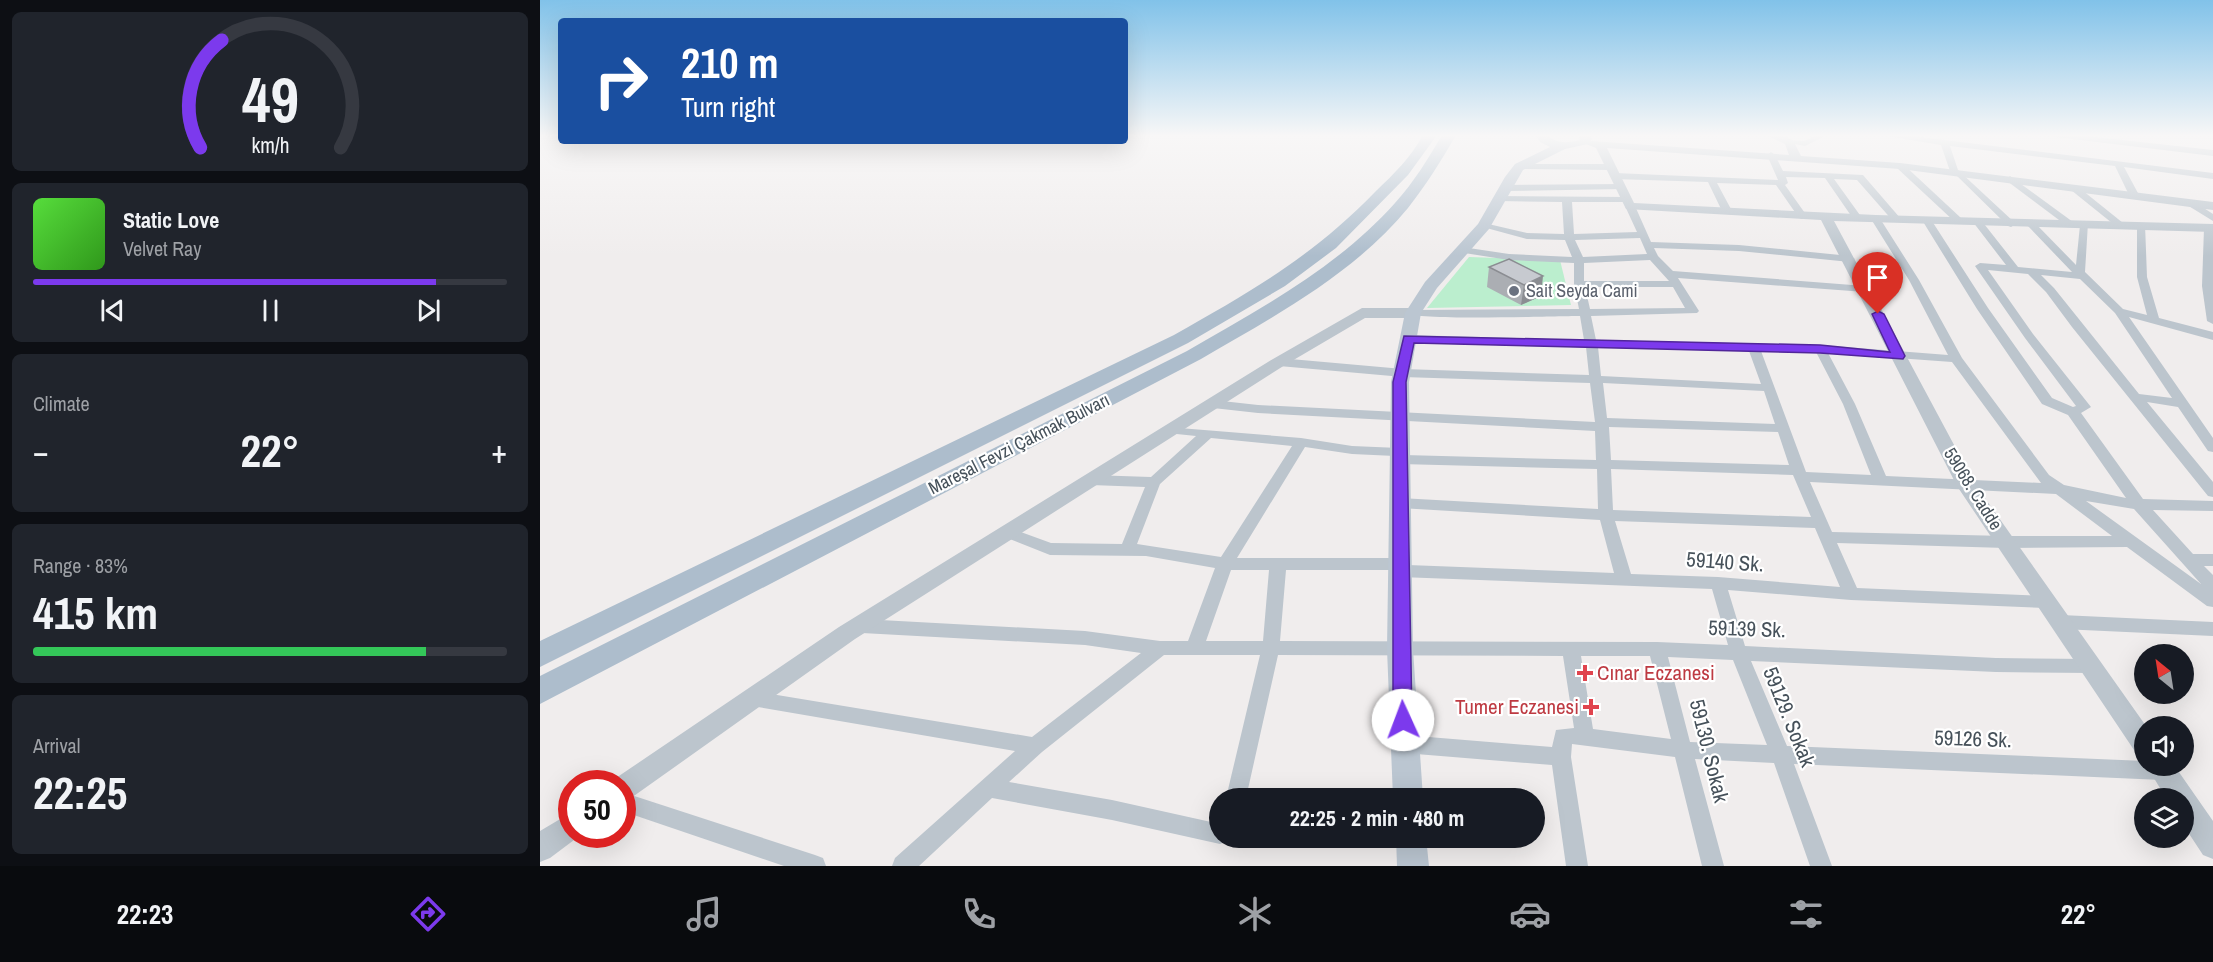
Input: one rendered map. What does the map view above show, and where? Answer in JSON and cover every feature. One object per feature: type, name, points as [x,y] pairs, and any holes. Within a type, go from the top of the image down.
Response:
[{"type":"main road","name":"Mareşal Fevzi Çakmak Bulvarı","points":[[540,655],[1181,339],[1254,297],[1310,261],[1355,222],[1400,175]]},
{"type":"main road","name":"Mareşal Fevzi Çakmak Bulvarı","points":[[540,691],[1194,355],[1276,307],[1349,257],[1394,215],[1425,175]]},
{"type":"main road","points":[[1407,788],[1400,649],[1400,382],[1413,313],[1431,285],[1484,226],[1515,175]]},
{"type":"main road","points":[[1412,848],[1413,866]]},
{"type":"street","points":[[1603,175],[1711,180],[1860,177],[1896,219]]},
{"type":"street","points":[[1910,175],[1958,220]]},
{"type":"street","points":[[1959,175],[2011,224]]},
{"type":"street","points":[[1982,175],[2213,206]]},
{"type":"street","points":[[2124,175],[2134,195]]},
{"type":"street","points":[[1828,176],[1857,218]]},
{"type":"street","points":[[1502,193],[1615,177]]},
{"type":"street","points":[[636,779],[847,633],[862,626],[1007,532],[1279,362],[1362,313],[1498,315],[1584,311],[1693,311],[1673,279],[1653,257],[1615,177]]},
{"type":"street","points":[[1779,178],[1802,216]]},
{"type":"street","points":[[2010,179],[2070,224]]},
{"type":"street","points":[[1711,180],[1727,211]]},
{"type":"street","points":[[2074,188],[2120,225]]},
{"type":"street","points":[[1502,193],[1567,200],[1802,216],[1958,220],[2032,225],[2212,224]]},
{"type":"street","points":[[1567,200],[1569,236],[1579,261],[1579,284],[1591,343],[1601,424],[1606,515],[1624,579]]},
{"type":"street","points":[[2190,203],[2212,224],[2207,286],[2213,321]]},
{"type":"street","name":"59068. Cadde","points":[[1826,217],[1967,486],[2134,729]]},
{"type":"street","points":[[1876,219],[1914,280],[1956,359],[2044,478],[2213,601]]},
{"type":"street","points":[[1927,220],[1983,309],[2047,401],[2073,412],[2140,506],[2213,586]]},
{"type":"street","points":[[1978,222],[2014,269]]},
{"type":"street","points":[[2032,225],[2067,263],[2119,311],[2213,448]]},
{"type":"street","points":[[2081,275],[2085,225]]},
{"type":"street","points":[[1484,226],[1527,236],[1642,235]]},
{"type":"street","points":[[2142,226],[2142,277],[2154,320]]},
{"type":"street","points":[[1648,245],[1739,248],[1850,259]]},
{"type":"street","points":[[1462,250],[1501,258],[1579,261],[1653,257]]},
{"type":"street","points":[[2073,412],[2084,407],[2029,336],[1980,266],[2081,275]]},
{"type":"street","points":[[2030,270],[2050,290],[2134,397],[2213,492]]},
{"type":"street","points":[[1579,284],[1673,279],[1865,289]]},
{"type":"street","points":[[2119,311],[2213,336]]},
{"type":"street","points":[[1409,339],[1820,349],[1956,359]]},
{"type":"street","points":[[1754,347],[1822,530],[1851,594]]},
{"type":"street","points":[[1820,349],[1849,404],[1880,480]]},
{"type":"street","points":[[1279,362],[1403,373],[1595,379],[1770,388]]},
{"type":"street","points":[[2134,397],[2181,403]]},
{"type":"street","points":[[1213,404],[1258,409],[1400,416],[1784,428]]},
{"type":"street","points":[[1172,430],[1301,442],[1400,455],[1800,473],[1967,486],[2060,489],[2092,499],[2140,506],[2213,507]]},
{"type":"street","points":[[1127,550],[1154,482],[1208,433]]},
{"type":"street","points":[[1194,649],[1225,564],[1301,442]]},
{"type":"street","points":[[1091,480],[1154,482]]},
{"type":"street","points":[[1400,503],[2006,542],[2132,541]]},
{"type":"street","name":"59140 Sk.","points":[[1007,532],[1050,549],[1146,550],[1225,564],[1401,568],[1718,583],[1851,594],[2047,602]]},
{"type":"street","points":[[2190,560],[2213,560]]},
{"type":"street","points":[[1238,788],[1271,647],[1278,564]]},
{"type":"street","name":"59129. Sokak","points":[[1718,583],[1738,651],[1781,755],[1821,866]]},
{"type":"street","points":[[2061,622],[2213,629]]},
{"type":"street","name":"59139 Sk.","points":[[862,626],[1085,638],[1160,648],[1657,649],[1738,651],[1996,665],[2092,666]]},
{"type":"street","points":[[540,649],[567,641]]},
{"type":"street","points":[[903,866],[1035,746],[1160,648]]},
{"type":"street","points":[[1571,649],[1585,736],[1563,736],[1561,757],[1577,866]]},
{"type":"street","name":"59130. Sokak","points":[[1657,649],[1685,750],[1713,866]]},
{"type":"street","points":[[753,699],[1035,746]]},
{"type":"street","name":"59126 Sk.","points":[[1585,736],[1685,750],[2134,767]]},
{"type":"street","points":[[1404,744],[1561,757]]},
{"type":"street","points":[[987,789],[1112,810],[1209,832]]},
{"type":"street","points":[[636,806],[815,866]]},
{"type":"street","points":[[2194,817],[2213,845]]},
{"type":"street","points":[[540,848],[558,835]]},
{"type":"green space","points":[[1469,257],[1560,260],[1571,305],[1427,308]]},
{"type":"building","points":[[1509,259],[1543,276],[1524,285],[1489,267]]},
{"type":"place","name":"Sait Seyda Cami","points":[[1514,291]]},
{"type":"place","name":"Cınar Eczanesi","points":[[1585,673]]},
{"type":"place","name":"Tumer Eczanesi","points":[[1591,707]]},
{"type":"route","points":[[1403,720],[1400,649],[1400,382],[1409,339],[1820,349],[1898,356],[1878,314]]}]
